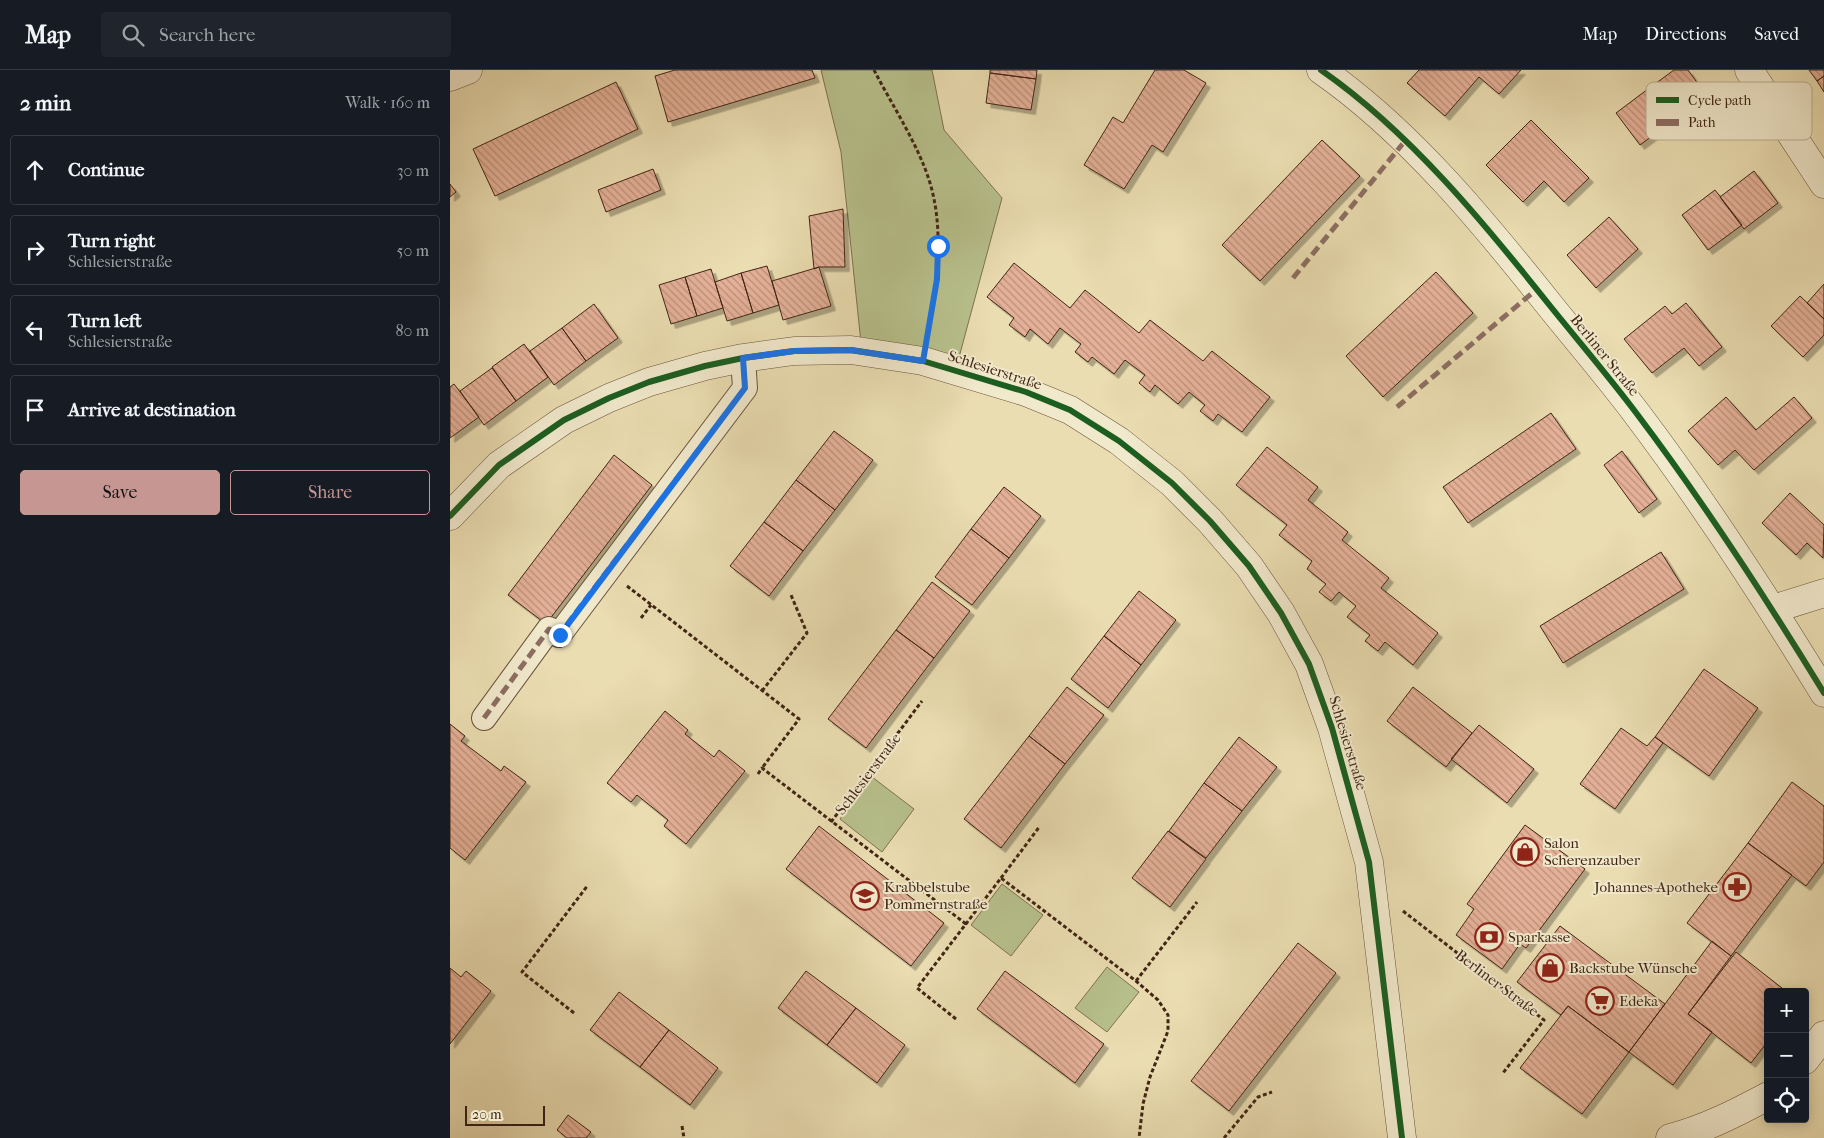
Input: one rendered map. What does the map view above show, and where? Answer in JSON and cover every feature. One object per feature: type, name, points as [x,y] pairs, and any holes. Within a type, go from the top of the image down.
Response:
[{"type":"street","points":[[450,77],[468,70]]},
{"type":"street","name":"Berliner Straße","points":[[1321,70],[1345,87],[1405,141],[1478,217],[1638,415],[1717,525],[1773,609],[1824,693]]},
{"type":"street","points":[[1749,70],[1757,82]]},
{"type":"street","points":[[1795,140],[1824,184]]},
{"type":"street","name":"Schlesierstraße","points":[[450,516],[499,465],[564,420],[609,398],[649,382],[705,366],[743,358],[794,351],[850,350],[923,361],[1026,392],[1070,410],[1119,441],[1172,483],[1210,521],[1248,566],[1281,613],[1309,664],[1332,728],[1369,862],[1402,1138]]},
{"type":"street","points":[[484,718],[549,629],[560,635],[745,388],[743,358]]},
{"type":"street","points":[[1773,609],[1824,593]]},
{"type":"street","points":[[1809,1055],[1824,1035]]},
{"type":"street","points":[[1670,1138],[1687,1134],[1727,1118],[1764,1098]]},
{"type":"path","points":[[874,70],[915,147],[930,183],[935,212],[938,246],[937,279],[923,361]]},
{"type":"path","points":[[622,582],[799,719],[758,774]]},
{"type":"path","points":[[762,691],[807,633],[791,595]]},
{"type":"path","points":[[641,618],[651,605]]},
{"type":"path","points":[[762,768],[966,924]]},
{"type":"path","points":[[956,1019],[917,988],[1040,826]]},
{"type":"path","points":[[1001,878],[1136,981],[1158,1000],[1168,1015],[1168,1031],[1150,1077],[1143,1104],[1139,1138]]},
{"type":"path","points":[[574,1013],[522,972],[588,885]]},
{"type":"path","points":[[1136,981],[1197,902]]},
{"type":"path","points":[[1224,1138],[1258,1097],[1272,1092]]},
{"type":"path","points":[[682,1126],[684,1138]]},
{"type":"green space","points":[[821,70],[932,70],[944,130],[1002,198],[958,361],[862,352],[841,152]]},
{"type":"green space","points":[[872,777],[914,809],[882,852],[840,819]]},
{"type":"green space","points":[[1002,884],[1043,915],[1011,956],[971,925]]},
{"type":"green space","points":[[1107,967],[1139,992],[1107,1032],[1075,1008]]},
{"type":"building","points":[[675,70],[812,70],[815,78],[668,122],[655,76]]},
{"type":"building","points":[[990,70],[1037,70],[1036,79],[990,73]]},
{"type":"building","points":[[1155,70],[1184,70],[1206,83],[1163,152],[1152,145],[1124,189],[1084,165],[1113,117],[1123,123]]},
{"type":"building","points":[[1419,70],[1521,70],[1499,94],[1479,77],[1445,116],[1407,83]]},
{"type":"building","points":[[1674,70],[1688,70],[1697,82],[1658,82]]},
{"type":"building","points":[[1809,70],[1824,70],[1824,76],[1817,81]]},
{"type":"building","points":[[990,73],[1036,79],[1031,110],[986,103]]},
{"type":"building","points":[[1824,76],[1824,92],[1817,81]]},
{"type":"building","points":[[616,82],[638,129],[495,196],[473,149]]},
{"type":"building","points":[[1646,90],[1647,140],[1640,145],[1616,113]]},
{"type":"building","points":[[1531,120],[1589,178],[1564,202],[1544,181],[1523,202],[1486,165]]},
{"type":"building","points":[[1322,140],[1360,176],[1260,281],[1222,245]]},
{"type":"building","points":[[653,169],[661,190],[606,212],[598,190]]},
{"type":"building","points":[[1754,171],[1778,203],[1744,229],[1720,197]]},
{"type":"building","points":[[450,184],[456,192],[450,197]]},
{"type":"building","points":[[1715,190],[1742,225],[1708,250],[1682,215]]},
{"type":"building","points":[[843,209],[845,267],[819,267],[814,269],[809,216]]},
{"type":"building","points":[[1609,217],[1638,249],[1596,288],[1567,255]]},
{"type":"building","points":[[1014,263],[1070,308],[1085,290],[1139,333],[1150,320],[1203,361],[1212,351],[1270,397],[1242,432],[1218,414],[1213,421],[1200,411],[1205,405],[1189,392],[1178,404],[1155,385],[1150,392],[1139,383],[1145,375],[1125,360],[1114,374],[1092,357],[1088,362],[1075,352],[1081,344],[1060,328],[1048,344],[1030,329],[1025,337],[1009,325],[1014,318],[987,297]]},
{"type":"building","points":[[767,266],[779,305],[753,313],[741,273]]},
{"type":"building","points":[[819,267],[831,306],[783,320],[772,281]]},
{"type":"building","points":[[711,269],[723,308],[697,316],[685,277]]},
{"type":"building","points":[[1436,272],[1473,313],[1383,397],[1346,356]]},
{"type":"building","points":[[741,273],[753,313],[727,321],[715,282]]},
{"type":"building","points":[[685,277],[697,316],[671,324],[659,285]]},
{"type":"building","points":[[1824,284],[1824,319],[1807,303]]},
{"type":"building","points":[[1800,296],[1824,319],[1824,335],[1803,357],[1771,326]]},
{"type":"building","points":[[1686,303],[1722,347],[1699,366],[1684,348],[1652,373],[1624,339],[1665,306],[1672,314]]},
{"type":"building","points":[[594,304],[618,338],[586,361],[562,328]]},
{"type":"building","points":[[562,328],[586,361],[554,385],[530,351]]},
{"type":"building","points":[[524,344],[548,377],[516,401],[492,367]]},
{"type":"building","points":[[492,368],[516,401],[484,425],[460,391]]},
{"type":"building","points":[[454,384],[479,417],[450,438],[450,387]]},
{"type":"building","points":[[1726,397],[1756,430],[1794,397],[1812,418],[1754,470],[1735,450],[1718,465],[1688,431]]},
{"type":"building","points":[[1551,413],[1576,449],[1468,523],[1443,487]]},
{"type":"building","points":[[834,431],[873,460],[835,510],[796,480]]},
{"type":"building","points":[[1267,447],[1318,487],[1308,500],[1348,532],[1342,540],[1389,578],[1381,588],[1438,633],[1413,665],[1385,642],[1378,651],[1365,641],[1370,635],[1347,617],[1356,606],[1339,592],[1331,601],[1319,592],[1326,584],[1307,569],[1312,561],[1279,535],[1287,525],[1236,485]]},
{"type":"building","points":[[1622,451],[1657,499],[1639,513],[1604,465]]},
{"type":"building","points":[[614,455],[652,485],[546,624],[508,595]]},
{"type":"building","points":[[796,480],[835,510],[803,551],[764,522]]},
{"type":"building","points":[[1004,487],[1041,516],[1009,558],[971,529]]},
{"type":"building","points":[[1790,493],[1824,525],[1823,558],[1807,543],[1796,555],[1762,523]]},
{"type":"building","points":[[764,522],[803,551],[769,596],[730,566]]},
{"type":"building","points":[[971,529],[1009,558],[972,605],[935,577]]},
{"type":"building","points":[[1661,552],[1684,589],[1563,663],[1540,626]]},
{"type":"building","points":[[932,582],[970,611],[934,658],[896,630]]},
{"type":"building","points":[[1139,591],[1176,620],[1141,665],[1104,636]]},
{"type":"building","points":[[896,630],[934,658],[866,748],[828,719]]},
{"type":"building","points":[[1104,636],[1141,665],[1108,708],[1071,679]]},
{"type":"building","points":[[1704,669],[1758,708],[1709,776],[1655,737]]},
{"type":"building","points":[[1067,687],[1104,715],[1065,764],[1029,736]]},
{"type":"building","points":[[1413,687],[1472,733],[1446,767],[1387,721]]},
{"type":"building","points":[[665,711],[688,730],[685,734],[714,757],[719,750],[745,771],[686,844],[664,826],[668,820],[637,795],[631,802],[607,783]]},
{"type":"building","points":[[450,724],[465,736],[461,741],[501,771],[504,766],[526,782],[465,860],[450,848]]},
{"type":"building","points":[[1479,725],[1534,769],[1507,803],[1451,759]]},
{"type":"building","points":[[1621,728],[1647,746],[1655,737],[1663,743],[1615,809],[1580,784]]},
{"type":"building","points":[[1029,736],[1065,764],[1001,848],[964,819]]},
{"type":"building","points":[[1239,737],[1277,767],[1242,811],[1204,783]]},
{"type":"building","points":[[1792,782],[1824,806],[1824,862],[1806,886],[1748,843]]},
{"type":"building","points":[[1204,783],[1242,811],[1206,858],[1169,831]]},
{"type":"building","points":[[1525,825],[1585,869],[1526,948],[1520,944],[1502,969],[1456,935],[1474,909],[1467,904]]},
{"type":"building","name":"Krabbelstube Pommernstraße","points":[[819,826],[944,923],[911,966],[786,869]]},
{"type":"building","points":[[1168,831],[1206,859],[1170,907],[1132,878]]},
{"type":"building","points":[[1748,843],[1792,875],[1731,956],[1687,923]]},
{"type":"building","points":[[1560,926],[1665,1004],[1629,1052],[1568,1006],[1561,1015],[1517,982]]},
{"type":"building","points":[[1712,941],[1731,956],[1688,1014],[1712,1032],[1673,1085],[1629,1052]]},
{"type":"building","points":[[1298,943],[1336,973],[1229,1111],[1191,1081]]},
{"type":"building","points":[[1736,952],[1782,988],[1764,988],[1764,1046],[1751,1063],[1688,1014]]},
{"type":"building","points":[[450,968],[461,977],[466,971],[491,991],[450,1044]]},
{"type":"building","points":[[806,971],[856,1008],[827,1045],[778,1008]]},
{"type":"building","points":[[1005,971],[1104,1044],[1075,1083],[977,1009]]},
{"type":"building","points":[[619,992],[669,1030],[640,1067],[590,1030]]},
{"type":"building","points":[[1568,1006],[1629,1052],[1582,1114],[1520,1068]]},
{"type":"building","points":[[856,1008],[905,1045],[877,1083],[827,1045]]},
{"type":"building","points":[[669,1030],[718,1068],[690,1105],[640,1067]]},
{"type":"building","points":[[568,1115],[591,1132],[586,1138],[567,1138],[557,1130]]},
{"type":"marked path","points":[[1293,278],[1405,141]]},
{"type":"marked path","points":[[1397,407],[1537,289]]},
{"type":"marked path","points":[[484,718],[549,629],[559,635],[745,388],[743,358]]},
{"type":"cycle path","points":[[1321,70],[1385,121],[1444,180],[1500,244],[1606,374],[1711,517],[1824,693]]},
{"type":"cycle path","points":[[450,516],[499,465],[564,420],[609,398],[649,382],[705,366],[743,358],[794,351],[851,350],[923,361],[1026,392],[1070,410],[1119,441],[1172,483],[1210,521],[1249,566],[1281,613],[1309,664],[1332,728],[1369,862],[1402,1138]]},
{"type":"place","name":"Salon Scherenzauber","points":[[1525,852]]},
{"type":"place","name":"Johannes-Apotheke","points":[[1737,887]]},
{"type":"place","name":"Krabbelstube Pommernstraße","points":[[865,896]]},
{"type":"place","name":"Sparkasse","points":[[1489,937]]},
{"type":"place","name":"Backstube Wünsche","points":[[1550,968]]},
{"type":"place","name":"Edeka","points":[[1600,1001]]},
{"type":"route","points":[[560,635],[745,388],[743,358],[794,351],[850,350],[923,361],[937,279],[938,246]]}]
